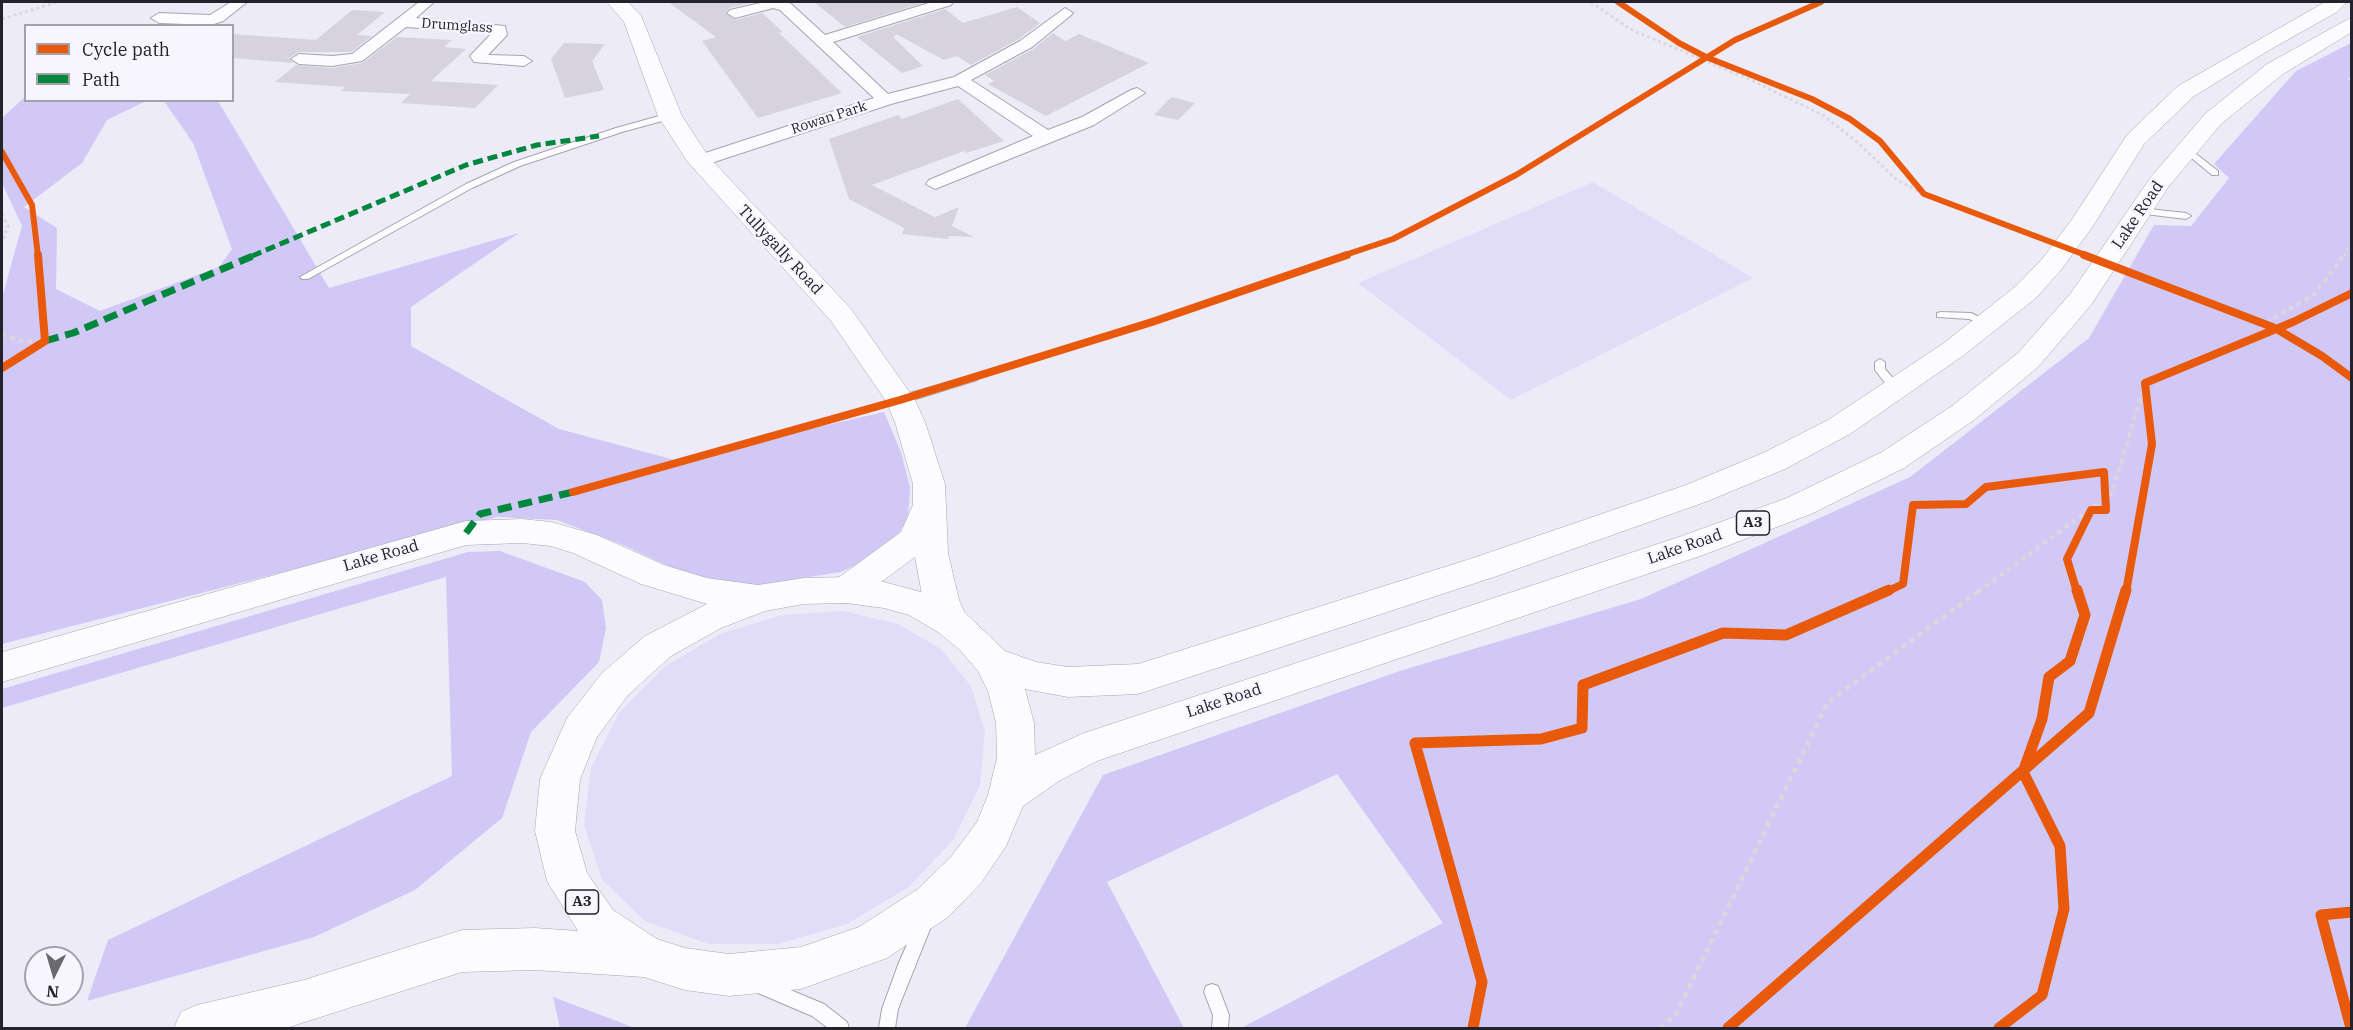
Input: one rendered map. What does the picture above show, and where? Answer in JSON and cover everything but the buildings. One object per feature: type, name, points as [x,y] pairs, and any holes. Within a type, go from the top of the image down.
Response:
[{"type":"main road","name":"Tullygally Road","points":[[617,2],[634,20],[670,116],[699,161],[841,315],[900,400],[910,422],[929,484],[931,553],[941,600],[951,622]]},
{"type":"main road","name":"A3","points":[[992,662],[1034,677],[1068,682],[1138,679],[1485,567],[1697,493],[1784,456],[1839,427],[1898,390],[2026,292],[2052,264],[2084,221],[2134,140],[2186,91],[2337,2]]},
{"type":"main road","name":"Lake Road","points":[[1008,795],[1045,769],[1084,749],[1691,546],[1799,506],[1893,460],[1964,413],[2028,360],[2081,299],[2186,149],[2213,119],[2275,69],[2352,23]]},
{"type":"main road","points":[[846,590],[914,540],[930,505]]},
{"type":"main road","name":"Lake Road","points":[[2,667],[466,532],[522,531],[551,534],[585,544],[654,575],[707,591],[761,598]]},
{"type":"main road","name":"A3","points":[[197,1029],[304,1002],[462,951],[535,949],[645,956],[685,969],[729,975],[801,968],[872,943],[933,903],[966,870],[992,833],[1008,795],[1016,758],[1015,723],[1007,691],[992,662],[973,640],[951,622],[920,606],[902,600],[846,590],[804,591],[761,598],[708,618],[658,646],[615,684],[581,729],[560,779],[555,831],[568,881],[598,924],[645,956]]},
{"type":"street","points":[[159,18],[211,20],[218,18],[240,2]]},
{"type":"street","name":"Drumglass","points":[[299,59],[332,61],[356,58],[367,52],[427,2]]},
{"type":"street","points":[[824,40],[945,2]]},
{"type":"street","points":[[735,14],[780,4],[824,40],[885,100]]},
{"type":"street","name":"Rowan Park","points":[[699,161],[885,100],[960,80],[1026,44],[1065,13]]},
{"type":"street","name":"Drumglass","points":[[403,22],[500,29],[499,35],[478,56],[480,59],[524,61]]},
{"type":"street","points":[[960,80],[1046,137]]},
{"type":"street","points":[[935,184],[1088,121],[1137,93]]},
{"type":"lane","points":[[305,277],[469,186],[517,164],[619,130],[670,116]]},
{"type":"lane","points":[[2186,149],[2215,173]]},
{"type":"lane","points":[[2140,212],[2186,216]]},
{"type":"lane","points":[[1941,315],[1971,316],[1987,323]]},
{"type":"lane","points":[[1880,362],[1880,370],[1898,390]]},
{"type":"lane","points":[[900,400],[972,378]]},
{"type":"lane","points":[[887,1029],[890,1009],[906,965],[933,903]]},
{"type":"lane","points":[[729,975],[788,995],[818,1010],[841,1029]]},
{"type":"lane","points":[[1212,992],[1221,1015],[1220,1029]]},
{"type":"path","points":[[2,21],[57,2]]},
{"type":"path","points":[[2,21],[70,2]]},
{"type":"path","points":[[1591,2],[1630,29],[1751,80],[1821,114],[1856,141],[1897,180],[1935,199]]},
{"type":"path","points":[[1656,28],[1706,57],[1831,109]]},
{"type":"path","points":[[1907,171],[1924,194]]},
{"type":"path","points":[[2,214],[8,227],[2,236],[2,241]]},
{"type":"path","points":[[2264,329],[2280,329],[2275,317],[2302,303],[2318,291],[2346,253],[2352,239]]},
{"type":"path","points":[[45,329],[45,340]]},
{"type":"path","points":[[2,334],[21,341],[45,340]]},
{"type":"path","points":[[28,352],[45,340]]},
{"type":"path","points":[[1660,1029],[1676,1014],[1828,702],[2112,493],[2145,383],[2156,378]]},
{"type":"path","points":[[2145,383],[2148,413]]},
{"type":"path","points":[[2082,530],[2091,510],[2106,510],[2104,481]]},
{"type":"shaded area","points":[[2351,43],[2351,77],[2348,79],[2352,83],[2351,1028],[1241,1028],[1443,923],[1337,774],[1107,882],[1184,1028],[965,1028],[1103,775],[1403,670],[1641,599],[1910,477],[2089,338],[2154,225],[2191,226],[2229,178],[2214,164],[2296,71]]},
{"type":"shaded area","points":[[24,98],[24,102],[144,102],[107,120],[82,163],[24,207],[57,228],[56,289],[100,311],[219,267],[232,249],[193,143],[165,102],[219,102],[329,288],[519,233],[411,307],[411,346],[559,429],[675,460],[884,412],[901,452],[910,488],[908,518],[896,538],[875,556],[841,572],[751,586],[710,580],[668,566],[623,545],[557,520],[498,517],[2,644],[2,298],[22,226],[2,183],[2,118]]},
{"type":"shaded area","points":[[1593,182],[1753,278],[1511,400],[1358,283]]},
{"type":"shaded area","points":[[500,551],[585,582],[602,600],[606,628],[599,662],[531,732],[502,818],[415,890],[314,937],[87,1001],[108,940],[452,776],[446,577],[2,708],[2,689],[468,552]]},
{"type":"shaded area","points":[[843,611],[898,624],[941,649],[971,686],[985,732],[980,785],[954,839],[909,887],[847,924],[778,944],[708,944],[645,921],[602,880],[584,825],[591,768],[619,713],[664,667],[720,634],[782,615]]},
{"type":"shaded area","points":[[553,997],[635,1028],[560,1028]]},
{"type":"marked path","points":[[45,341],[73,333],[466,165],[537,145],[599,136]]},
{"type":"marked path","points":[[466,533],[480,514],[577,491]]},
{"type":"cycle path","points":[[1618,2],[1679,43],[1706,57],[1812,99],[1850,119],[1880,141],[1924,194],[2275,328],[2322,356],[2352,378]]},
{"type":"cycle path","points":[[573,492],[900,400],[1152,322],[1393,239],[1516,175],[1735,40],[1821,2]]},
{"type":"cycle path","points":[[2,152],[32,205],[44,306],[45,341],[2,368]]},
{"type":"cycle path","points":[[1728,1028],[2089,713],[2128,585],[2152,444],[2145,383],[2293,322],[2352,293]]},
{"type":"cycle path","points":[[1473,1028],[1482,982],[1415,743],[1541,739],[1582,728],[1583,685],[1723,633],[1786,635],[1903,584],[1913,505],[1966,504],[1986,487],[2104,472],[2106,510],[2091,510],[2067,559],[2085,615],[2070,661],[2049,677],[2042,719],[2023,772],[2060,846],[2064,909],[2042,995],[1999,1028]]},
{"type":"cycle path","points":[[2351,1028],[2321,915],[2352,912]]}]
